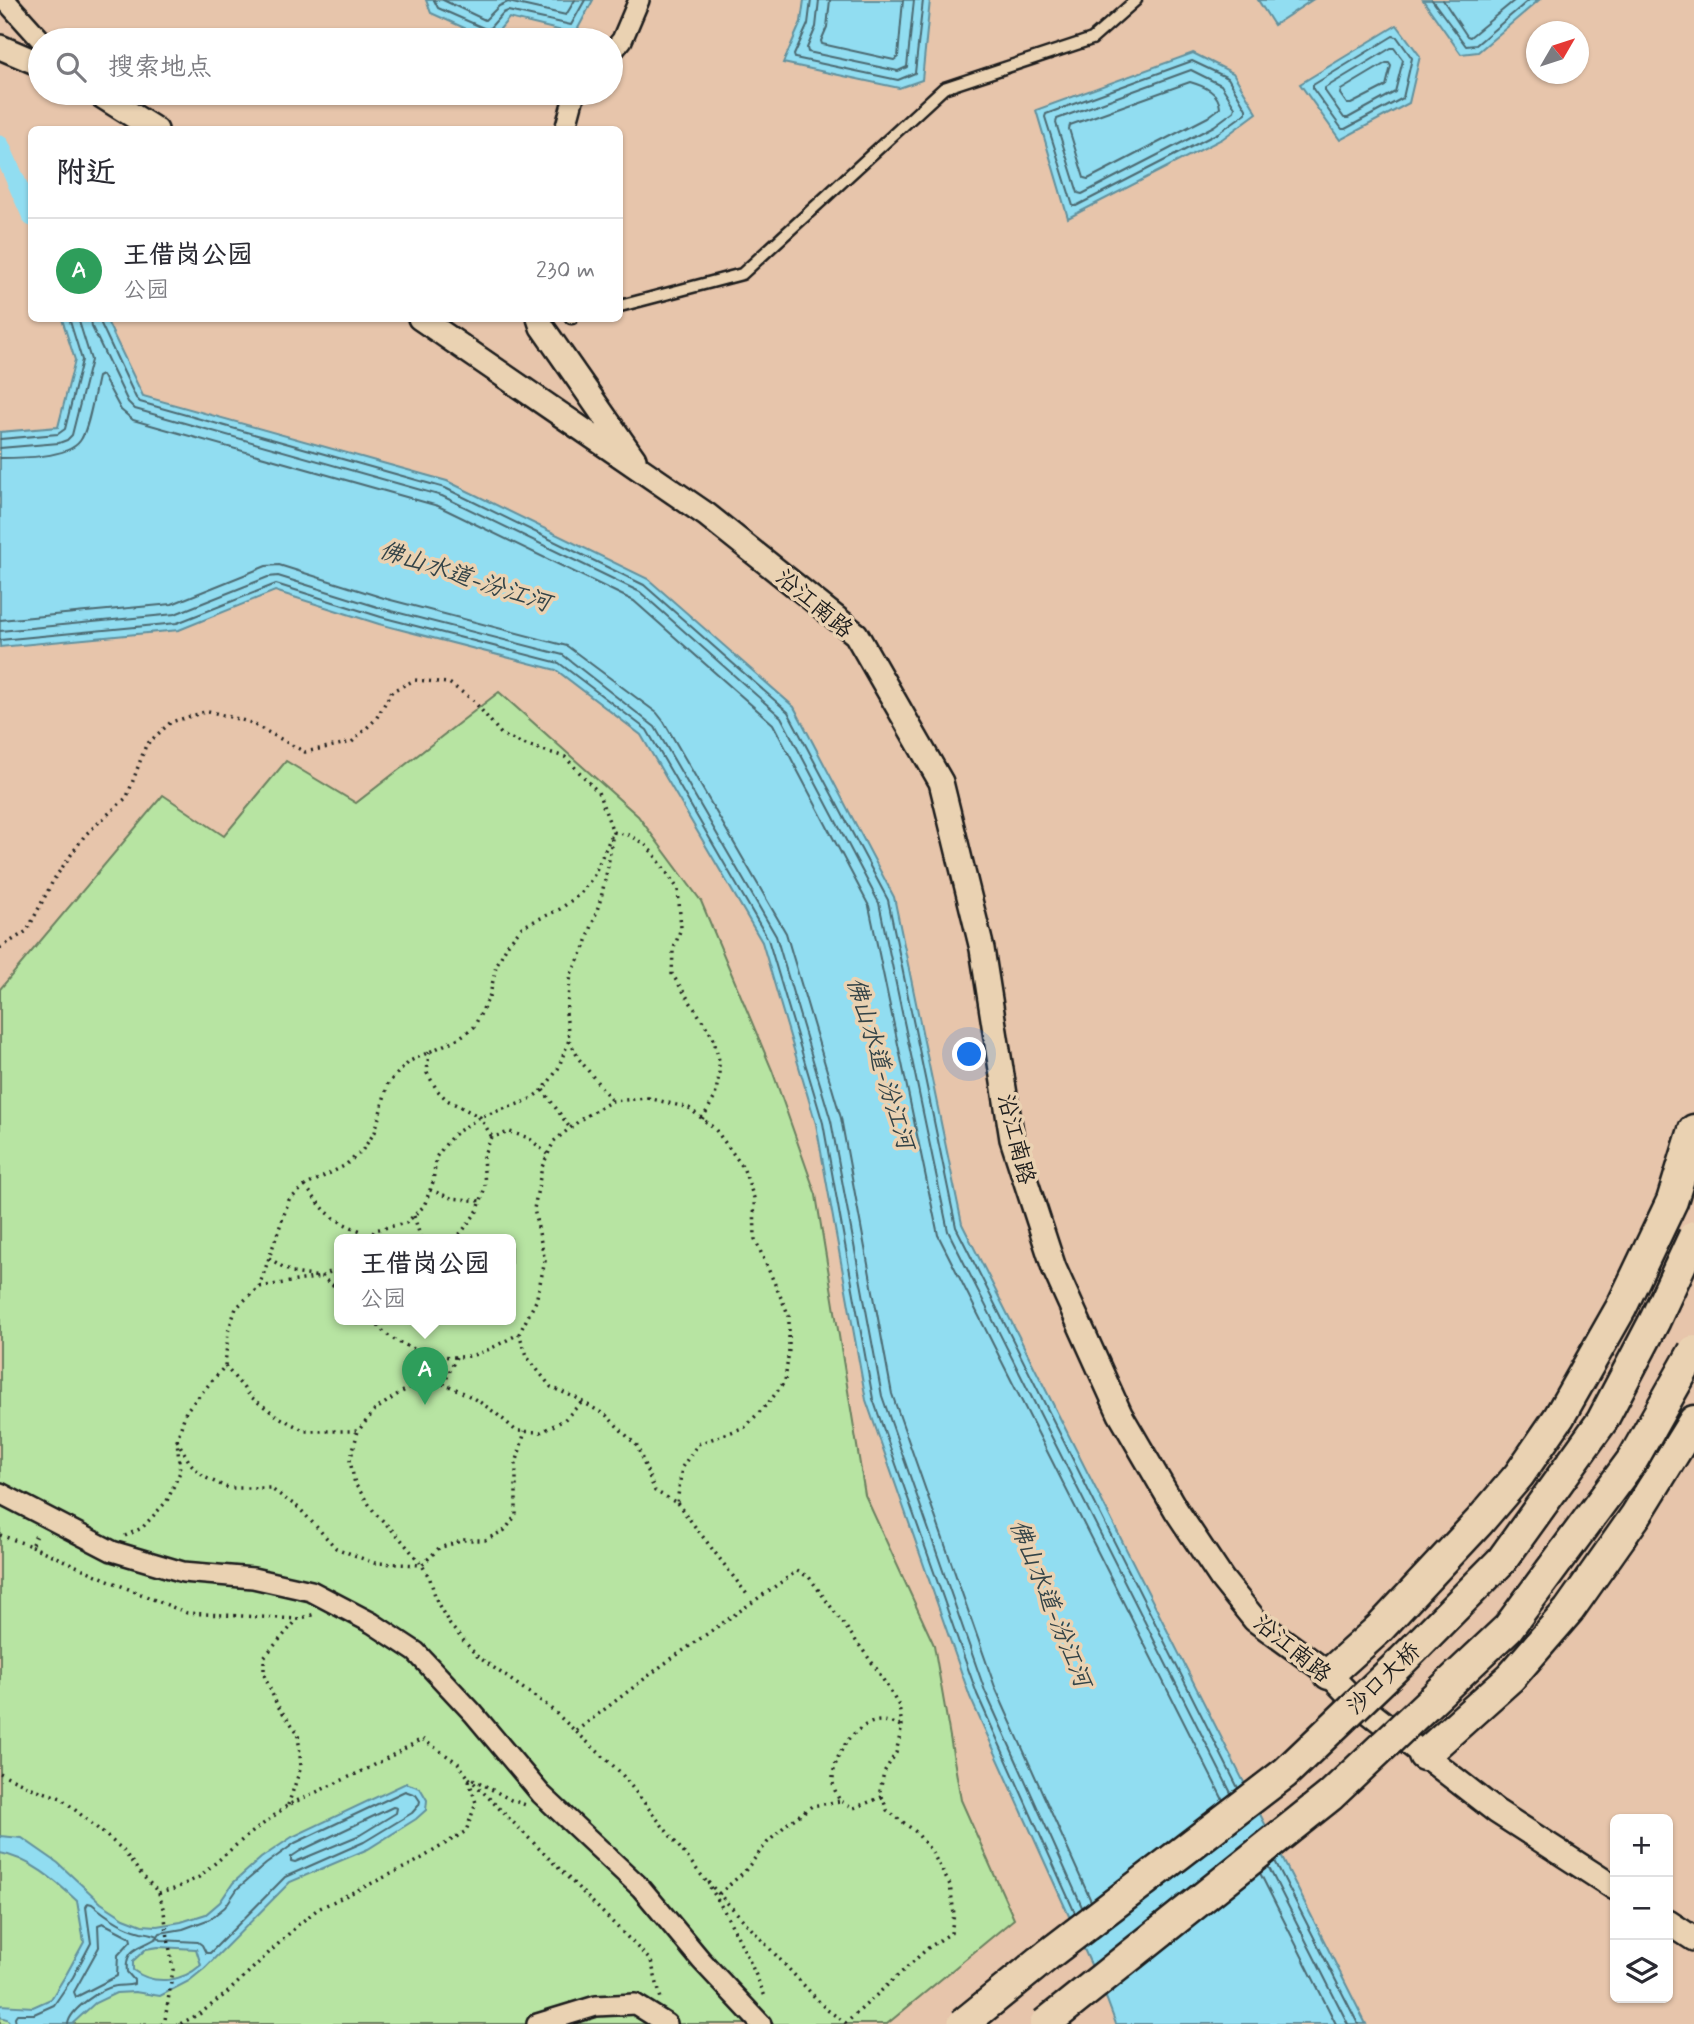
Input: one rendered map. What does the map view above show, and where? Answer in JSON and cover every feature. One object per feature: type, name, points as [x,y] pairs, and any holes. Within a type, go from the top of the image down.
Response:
[{"type":"main road","points":[[1329,1674],[1380,1628],[1479,1522],[1519,1475],[1552,1427],[1621,1308],[1672,1201],[1694,1130]]},
{"type":"main road","name":"沙口大桥","points":[[963,2024],[1049,1954],[1285,1773],[1502,1560],[1602,1421],[1655,1320],[1694,1237]]},
{"type":"main road","points":[[1045,2024],[1330,1796],[1508,1628],[1633,1459],[1694,1351]]},
{"type":"main road","points":[[1424,1755],[1511,1677],[1569,1609],[1636,1515],[1694,1421]]},
{"type":"street","points":[[5,0],[30,28]]},
{"type":"street","points":[[623,38],[639,0]]},
{"type":"street","points":[[0,47],[28,59]]},
{"type":"street","points":[[116,105],[150,126]]},
{"type":"street","points":[[566,126],[572,105]]},
{"type":"street","name":"沿江南路","points":[[426,322],[707,515],[856,635],[941,782],[982,949],[1012,1139],[1054,1268],[1120,1413],[1176,1510],[1222,1579],[1255,1620],[1329,1674],[1356,1702],[1496,1811],[1610,1885]]},
{"type":"street","points":[[541,322],[642,470]]},
{"type":"street","points":[[0,1493],[112,1551],[183,1572],[253,1578],[311,1591],[372,1623],[416,1652],[473,1713],[541,1794],[641,1888],[701,1960],[761,2024]]},
{"type":"street","points":[[1673,1925],[1694,1939]]},
{"type":"street","points":[[537,2024],[596,2006],[622,2004],[635,2004],[663,2021]]},
{"type":"lane","points":[[623,305],[742,274],[944,88],[1091,39],[1136,0]]},
{"type":"path","points":[[0,947],[27,931],[54,879],[85,835],[127,797],[146,746],[171,722],[208,711],[249,722],[305,752],[352,742],[376,719],[392,691],[415,680],[449,683],[473,700],[502,735],[565,757],[598,792],[613,832],[601,898],[585,947],[571,974],[566,1013],[569,1040],[579,1059],[612,1101]]},
{"type":"path","points":[[100,1544],[142,1528],[167,1501],[180,1472],[177,1440],[186,1411],[225,1366],[228,1332],[236,1308],[259,1287],[289,1200],[305,1185],[344,1166],[361,1152],[375,1132],[388,1083],[410,1061],[459,1038],[474,1027],[490,995],[496,966],[508,944],[522,928],[560,909],[580,894],[593,877],[613,832]]},
{"type":"path","points":[[613,832],[629,835],[644,843],[678,889],[681,928],[673,951],[672,974],[713,1037],[719,1060],[716,1097],[702,1119]]},
{"type":"path","points":[[372,1234],[374,1230],[406,1223],[424,1206],[436,1157],[453,1135],[480,1116],[527,1101],[543,1090],[558,1069],[569,1040]]},
{"type":"path","points":[[429,1052],[427,1073],[437,1090],[447,1100],[480,1116],[492,1137]]},
{"type":"path","points":[[543,1090],[570,1128]]},
{"type":"path","points":[[379,1325],[386,1334],[410,1347],[436,1356],[474,1355],[519,1334],[536,1301],[545,1261],[534,1209],[542,1167],[554,1141],[612,1101],[648,1098],[689,1108],[715,1129],[743,1167],[754,1198],[755,1239],[789,1316],[789,1350],[785,1381],[746,1427],[698,1444],[682,1467],[677,1503]]},
{"type":"path","points":[[460,1234],[478,1210],[481,1201],[485,1187],[483,1156],[492,1137],[510,1132],[529,1138],[548,1154]]},
{"type":"path","points":[[305,1185],[321,1208],[361,1231],[361,1234]]},
{"type":"path","points":[[430,1189],[451,1198],[481,1201]]},
{"type":"path","points":[[414,1216],[419,1234]]},
{"type":"path","points":[[269,1258],[292,1273],[321,1277],[334,1286]]},
{"type":"path","points":[[259,1287],[321,1277],[334,1270]]},
{"type":"path","points":[[519,1334],[528,1358],[551,1387],[607,1416],[636,1446],[654,1491],[677,1503],[749,1597]]},
{"type":"path","points":[[444,1384],[456,1357]]},
{"type":"path","points":[[225,1366],[251,1396],[305,1431],[358,1431]]},
{"type":"path","points":[[576,1731],[664,1664],[797,1571],[809,1577],[876,1668],[900,1706],[902,1726],[896,1754],[884,1773],[880,1791],[887,1810],[916,1832],[932,1852],[950,1885],[954,1914],[951,1933],[928,1948],[846,2023],[826,2009],[706,1880],[620,1772],[548,1706],[477,1657],[450,1625],[422,1565],[375,1513],[355,1484],[350,1461],[358,1431],[375,1409],[418,1383],[444,1384],[468,1394],[499,1414],[516,1431],[541,1432],[564,1420],[583,1402]]},
{"type":"path","points":[[177,1440],[190,1463],[204,1477],[228,1488],[270,1488],[299,1508],[336,1548],[374,1563],[422,1565],[439,1548],[464,1540],[485,1540],[505,1530],[516,1515],[516,1464],[525,1431]]},
{"type":"path","points":[[31,1546],[44,1516]]},
{"type":"path","points":[[0,1535],[187,1613],[298,1619],[338,1607]]},
{"type":"path","points":[[288,1805],[301,1767],[298,1733],[276,1705],[264,1675],[264,1657],[298,1619]]},
{"type":"path","points":[[840,1801],[833,1783],[834,1765],[846,1742],[862,1728],[879,1721],[902,1726]]},
{"type":"path","points":[[159,1893],[199,1877],[288,1805],[369,1768],[422,1739],[458,1763],[468,1777],[651,1961],[661,1998],[663,2021]]},
{"type":"path","points":[[0,1773],[61,1798],[122,1849],[159,1893],[173,1970],[162,2024]]},
{"type":"path","points":[[468,1777],[511,1801],[566,1818]]},
{"type":"path","points":[[180,2024],[227,1993],[318,1909],[414,1863],[466,1831],[477,1803],[468,1777]]},
{"type":"path","points":[[719,1894],[744,1872],[767,1843],[787,1824],[812,1806],[840,1801],[855,1808],[882,1797]]},
{"type":"path","points":[[706,1880],[750,1959],[767,2002]]},
{"type":"green space","points":[[499,692],[638,816],[701,901],[772,1070],[816,1195],[865,1495],[934,1645],[961,1800],[1014,1919],[887,2024],[0,2024],[0,989],[163,795],[224,836],[286,761],[356,803]]},
{"type":"water","points":[[426,0],[593,0],[578,28],[550,28],[509,18],[501,28],[464,28],[431,13]]},
{"type":"water","points":[[804,0],[930,0],[922,80],[899,88],[783,63],[801,22]]},
{"type":"water","points":[[1258,0],[1312,0],[1274,25]]},
{"type":"water","points":[[1423,0],[1539,0],[1478,52],[1461,54]]},
{"type":"water","points":[[1397,25],[1420,56],[1409,103],[1340,140],[1300,84]]},
{"type":"water","points":[[1193,53],[1233,73],[1257,113],[1222,139],[1068,218],[1036,110]]},
{"type":"water","name":"佛山水道-汾江河","points":[[63,322],[107,322],[143,396],[447,481],[648,579],[794,707],[894,897],[962,1224],[1366,2024],[1116,2024],[970,1697],[866,1400],[816,1124],[762,942],[641,735],[556,670],[379,624],[275,591],[179,630],[0,647],[0,432],[58,427],[75,360]]},
{"type":"water","points":[[406,1783],[420,1788],[427,1800],[426,1810],[416,1819],[368,1849],[290,1882],[205,1968],[189,1981],[160,1996],[135,1992],[116,1993],[95,2003],[72,2024],[11,2024],[0,2017],[0,2005],[33,2007],[51,1999],[84,1942],[77,1901],[32,1865],[0,1853],[0,1836],[22,1838],[58,1863],[101,1903],[124,1918],[142,1925],[157,1926],[206,1914],[220,1902],[233,1883],[261,1858],[292,1837]],"holes":[[[146,1949],[196,1949],[201,1965],[177,1978],[159,1980],[133,1970],[133,1961]]]},
{"type":"waterway","points":[[0,145],[28,208]]},
{"type":"place","name":"王借岗公园","points":[[425,1405]]}]
